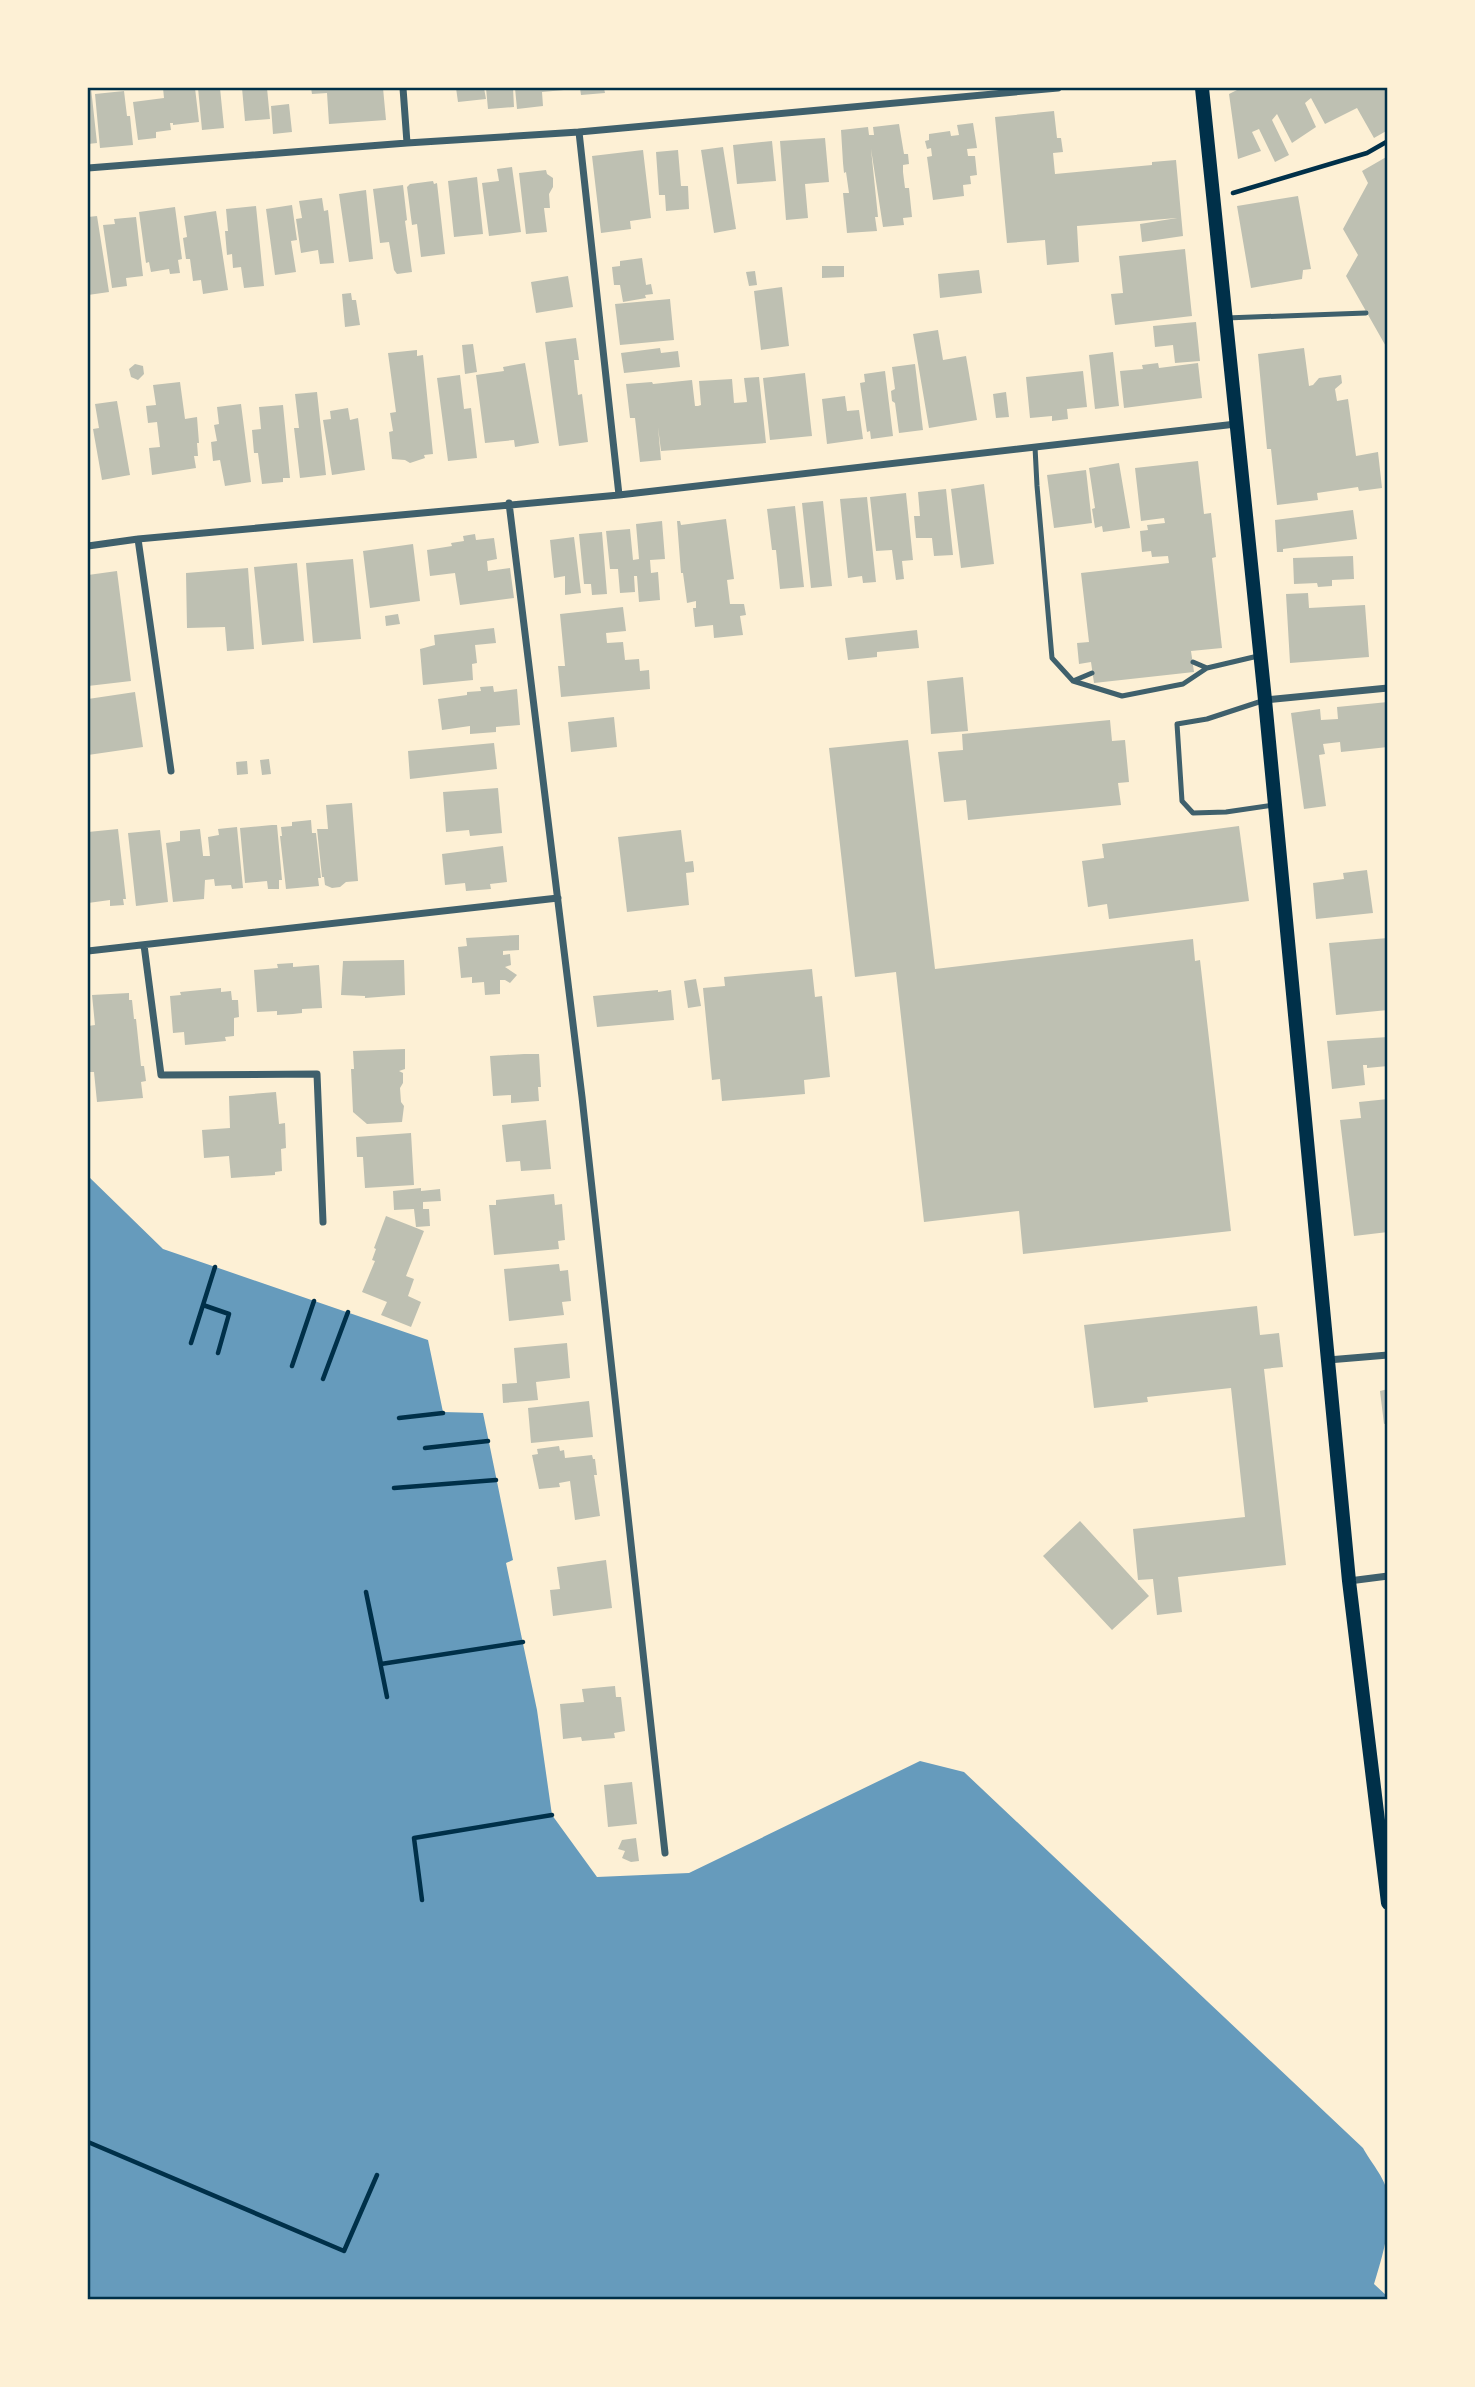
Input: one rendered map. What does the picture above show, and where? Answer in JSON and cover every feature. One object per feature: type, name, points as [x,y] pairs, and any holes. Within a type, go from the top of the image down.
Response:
[{"type":"main road","points":[[1202,88],[1265,700],[1349,1581],[1388,1903]]},
{"type":"street","points":[[404,88],[407,143]]},
{"type":"street","points":[[88,168],[579,132],[1058,88]]},
{"type":"street","points":[[579,132],[618,495]]},
{"type":"street","points":[[88,546],[509,503],[618,495],[1236,424]]},
{"type":"street","points":[[509,503],[558,898],[665,1853]]},
{"type":"street","points":[[138,539],[171,771]]},
{"type":"street","points":[[1265,700],[1388,688]]},
{"type":"street","points":[[88,951],[558,898]]},
{"type":"street","points":[[144,944],[161,1075],[317,1074],[323,1222]]},
{"type":"street","points":[[1327,1360],[1388,1355]]},
{"type":"street","points":[[1349,1581],[1388,1576]]},
{"type":"lane","points":[[1226,318],[1366,313]]},
{"type":"lane","points":[[1035,447],[1052,658],[1073,681],[1122,696],[1183,684],[1207,668],[1260,655]]},
{"type":"lane","points":[[1193,662],[1207,668]]},
{"type":"lane","points":[[1073,681],[1092,673]]},
{"type":"lane","points":[[1265,700],[1208,719],[1177,724],[1182,801],[1193,813],[1226,812],[1274,805]]},
{"type":"path","points":[[1215,198],[1367,153],[1388,141]]},
{"type":"path","points":[[191,1343],[215,1267]]},
{"type":"path","points":[[292,1366],[314,1301]]},
{"type":"path","points":[[203,1305],[229,1314],[218,1353]]},
{"type":"path","points":[[323,1379],[348,1312]]},
{"type":"path","points":[[399,1418],[443,1413]]},
{"type":"path","points":[[425,1448],[488,1441]]},
{"type":"path","points":[[394,1488],[496,1480]]},
{"type":"path","points":[[387,1696],[366,1592],[381,1664],[523,1642]]},
{"type":"path","points":[[422,1900],[414,1838],[552,1815]]},
{"type":"path","points":[[88,2142],[344,2251],[377,2175]]},
{"type":"water","points":[[88,1176],[163,1249],[428,1340],[443,1412],[483,1413],[513,1560],[506,1563],[537,1710],[552,1815],[597,1877],[689,1873],[920,1761],[964,1772],[1363,2148],[1386,2187],[1389,2203],[1384,2250],[1374,2284],[1387,2299],[88,2299]]},
{"type":"building","points":[[88,88],[91,88],[97,143],[88,144]]},
{"type":"building","points":[[163,88],[195,88],[199,122],[173,125],[170,123],[171,130],[156,132],[156,138],[138,140],[133,102],[164,98]]},
{"type":"building","points":[[198,88],[220,88],[224,128],[202,130]]},
{"type":"building","points":[[242,88],[267,88],[270,119],[245,121]]},
{"type":"building","points":[[311,88],[383,88],[386,120],[329,124],[327,93],[312,94]]},
{"type":"building","points":[[456,88],[484,88],[486,99],[458,102]]},
{"type":"building","points":[[486,88],[513,88],[514,107],[488,109]]},
{"type":"building","points":[[515,88],[564,90],[542,92],[543,106],[517,109]]},
{"type":"building","points":[[580,88],[604,88],[605,93],[581,95]]},
{"type":"building","points":[[1241,88],[1388,88],[1388,130],[1374,138],[1357,108],[1325,124],[1311,98],[1305,103],[1316,127],[1292,143],[1277,114],[1272,120],[1289,155],[1275,162],[1259,129],[1252,132],[1261,151],[1238,159],[1229,94]]},
{"type":"building","points":[[124,91],[133,145],[100,148],[95,94]]},
{"type":"building","points":[[289,104],[292,132],[273,134],[271,106]]},
{"type":"building","points":[[1054,111],[1057,138],[1061,138],[1063,152],[1053,153],[1055,174],[1152,165],[1152,162],[1176,160],[1183,236],[1142,242],[1140,224],[1177,218],[1077,226],[1079,262],[1047,265],[1045,240],[1007,243],[995,117]]},
{"type":"building","points":[[973,123],[977,148],[967,149],[968,156],[975,156],[977,175],[970,176],[971,184],[963,185],[964,196],[933,200],[927,157],[932,156],[931,148],[927,149],[925,141],[929,140],[929,134],[950,131],[951,136],[959,135],[957,125]]},
{"type":"building","points":[[899,124],[904,154],[908,154],[909,164],[903,165],[903,172],[905,188],[909,188],[912,217],[903,218],[904,225],[883,227],[871,149],[877,231],[847,233],[843,193],[849,193],[846,172],[844,173],[841,130],[868,127],[869,135],[874,135],[873,127]]},
{"type":"building","points":[[825,138],[829,182],[805,184],[808,218],[786,220],[780,141]]},
{"type":"building","points":[[772,141],[776,181],[737,184],[733,145]]},
{"type":"building","points":[[723,147],[736,229],[714,233],[701,150]]},
{"type":"building","points":[[643,150],[651,218],[630,221],[631,229],[601,233],[592,156]]},
{"type":"building","points":[[678,150],[681,186],[688,186],[689,209],[666,211],[665,195],[659,195],[656,152]]},
{"type":"building","points":[[1388,156],[1388,350],[1346,276],[1358,255],[1343,229],[1368,183],[1362,171]]},
{"type":"building","points":[[512,167],[521,232],[489,236],[482,183],[499,181],[497,169]]},
{"type":"building","points":[[546,170],[553,178],[553,187],[549,194],[550,208],[544,208],[547,232],[526,234],[519,173]]},
{"type":"building","points":[[477,177],[483,234],[454,237],[448,181]]},
{"type":"building","points":[[433,181],[434,184],[437,183],[445,254],[421,257],[417,224],[412,225],[407,187],[410,184]]},
{"type":"building","points":[[403,185],[412,272],[397,274],[389,242],[380,243],[373,189]]},
{"type":"building","points":[[366,190],[373,259],[349,262],[339,194]]},
{"type":"building","points":[[1298,196],[1311,269],[1303,270],[1302,279],[1251,288],[1237,206]]},
{"type":"building","points":[[322,198],[324,211],[328,210],[334,263],[320,264],[318,250],[301,253],[296,219],[302,218],[299,201]]},
{"type":"building","points":[[292,205],[297,240],[291,241],[296,272],[275,275],[266,209]]},
{"type":"building","points":[[256,206],[264,286],[244,288],[241,267],[233,268],[232,254],[227,255],[226,209]]},
{"type":"building","points":[[175,207],[182,259],[178,260],[180,273],[170,274],[169,269],[151,272],[149,262],[146,263],[139,212]]},
{"type":"building","points":[[216,211],[228,290],[203,294],[201,280],[193,281],[190,259],[186,259],[184,216]]},
{"type":"building","points":[[97,216],[109,292],[88,295],[88,217]]},
{"type":"building","points":[[136,217],[143,276],[126,278],[127,286],[112,288],[103,225],[115,224],[114,219]]},
{"type":"building","points":[[1185,249],[1192,316],[1115,325],[1111,294],[1123,293],[1119,256]]},
{"type":"building","points":[[642,258],[646,285],[651,284],[653,294],[623,302],[620,285],[614,285],[612,267],[620,266],[620,261]]},
{"type":"building","points":[[822,266],[844,266],[844,277],[822,278]]},
{"type":"building","points":[[979,270],[982,293],[940,298],[938,274]]},
{"type":"building","points":[[755,271],[757,285],[749,286],[746,272]]},
{"type":"building","points":[[568,276],[573,307],[536,313],[531,282]]},
{"type":"building","points":[[782,287],[789,346],[761,350],[754,291]]},
{"type":"building","points":[[351,293],[352,300],[356,300],[360,325],[345,327],[342,294]]},
{"type":"building","points":[[670,299],[674,340],[620,345],[615,304]]},
{"type":"building","points":[[1196,322],[1200,361],[1175,363],[1173,345],[1155,347],[1153,326]]},
{"type":"building","points":[[938,330],[943,360],[966,356],[977,420],[929,428],[913,334]]},
{"type":"building","points":[[576,338],[579,360],[574,360],[578,395],[582,394],[588,442],[559,446],[545,342]]},
{"type":"building","points":[[473,344],[477,372],[465,374],[462,345]]},
{"type":"building","points":[[660,348],[661,353],[678,351],[680,367],[624,373],[621,353]]},
{"type":"building","points":[[1304,348],[1309,386],[1319,378],[1341,375],[1342,383],[1335,389],[1337,401],[1348,399],[1356,456],[1378,452],[1382,488],[1359,491],[1358,487],[1317,493],[1318,500],[1277,505],[1271,449],[1267,449],[1258,354]]},
{"type":"building","points":[[417,350],[417,356],[423,355],[433,454],[424,455],[425,458],[410,463],[392,459],[389,432],[393,431],[390,413],[396,412],[388,353]]},
{"type":"building","points":[[1113,352],[1119,406],[1095,409],[1089,355]]},
{"type":"building","points":[[525,363],[539,443],[515,447],[514,440],[485,443],[476,375],[504,371],[503,367]]},
{"type":"building","points":[[1158,363],[1159,368],[1198,363],[1202,398],[1124,408],[1120,371],[1143,369],[1142,365]]},
{"type":"building","points":[[135,364],[143,366],[144,374],[138,380],[131,377],[129,369]]},
{"type":"building","points":[[915,364],[923,430],[899,433],[895,403],[892,401],[891,391],[895,389],[892,367]]},
{"type":"building","points":[[885,371],[893,436],[871,439],[870,431],[867,432],[860,383],[865,382],[864,374]]},
{"type":"building","points":[[1083,371],[1087,407],[1067,409],[1068,419],[1052,421],[1052,416],[1030,418],[1026,377]]},
{"type":"building","points":[[805,373],[812,436],[770,440],[763,378]]},
{"type":"building","points":[[460,375],[464,409],[471,408],[477,458],[448,461],[437,378]]},
{"type":"building","points":[[759,377],[766,443],[661,451],[658,427],[661,460],[640,462],[635,418],[630,418],[626,384],[692,380],[695,406],[698,406],[701,405],[699,381],[732,379],[734,403],[747,402],[744,378]]},
{"type":"building","points":[[180,382],[185,419],[197,417],[199,443],[198,456],[194,456],[196,468],[152,475],[149,448],[160,447],[157,422],[148,423],[146,406],[156,405],[153,385]]},
{"type":"building","points":[[317,392],[326,475],[300,478],[294,428],[299,428],[295,394]]},
{"type":"building","points":[[1006,392],[1009,417],[996,418],[993,394]]},
{"type":"building","points":[[845,396],[847,411],[859,410],[863,439],[827,444],[822,399]]},
{"type":"building","points":[[117,401],[130,475],[102,480],[93,429],[99,428],[95,404]]},
{"type":"building","points":[[241,404],[251,482],[225,486],[220,460],[213,461],[211,442],[217,441],[214,425],[219,424],[217,407]]},
{"type":"building","points":[[283,405],[290,478],[283,478],[283,482],[262,484],[258,453],[254,453],[252,430],[261,429],[259,407]]},
{"type":"building","points":[[348,408],[350,420],[358,418],[365,470],[332,475],[323,420],[331,419],[330,411]]},
{"type":"building","points":[[1198,461],[1204,514],[1211,513],[1216,557],[1212,558],[1222,648],[1191,651],[1194,672],[1094,683],[1091,662],[1079,664],[1077,643],[1089,642],[1081,573],[1169,563],[1168,556],[1152,557],[1151,551],[1142,552],[1140,531],[1148,530],[1147,525],[1165,523],[1164,518],[1141,521],[1135,468]]},
{"type":"building","points":[[1119,463],[1130,528],[1103,532],[1102,526],[1095,528],[1089,468]]},
{"type":"building","points":[[1086,470],[1092,523],[1054,528],[1047,475]]},
{"type":"building","points":[[984,484],[994,564],[961,568],[951,489]]},
{"type":"building","points":[[946,489],[953,555],[934,556],[932,538],[916,538],[914,516],[920,516],[918,492]]},
{"type":"building","points":[[906,493],[913,560],[902,561],[904,579],[896,580],[892,550],[876,551],[870,497]]},
{"type":"building","points":[[867,497],[876,582],[863,583],[862,576],[848,578],[840,499]]},
{"type":"building","points":[[823,501],[832,586],[811,588],[802,503]]},
{"type":"building","points":[[795,506],[804,587],[780,589],[776,550],[772,550],[767,509]]},
{"type":"building","points":[[1353,510],[1357,539],[1277,552],[1275,520]]},
{"type":"building","points":[[726,519],[734,579],[727,580],[730,604],[744,604],[746,615],[740,616],[743,635],[714,638],[713,625],[695,627],[693,608],[696,608],[696,601],[687,603],[681,573],[677,521],[680,521],[681,525]]},
{"type":"building","points":[[662,521],[665,559],[650,560],[651,573],[658,572],[660,600],[639,602],[637,576],[634,576],[635,592],[620,593],[618,569],[610,569],[606,531],[630,529],[633,560],[639,559],[636,524]]},
{"type":"building","points":[[602,532],[607,594],[592,595],[591,584],[584,584],[579,534]]},
{"type":"building","points":[[475,534],[476,540],[494,538],[497,559],[487,561],[488,571],[510,568],[514,598],[460,605],[455,573],[430,576],[427,550],[452,546],[451,543],[464,541],[463,536]]},
{"type":"building","points":[[574,537],[581,593],[565,595],[565,576],[554,578],[550,540]]},
{"type":"building","points":[[413,544],[420,601],[370,608],[363,551]]},
{"type":"building","points":[[1353,556],[1354,579],[1332,580],[1332,586],[1318,587],[1317,583],[1294,584],[1293,558]]},
{"type":"building","points":[[353,559],[361,639],[313,643],[306,563]]},
{"type":"building","points":[[297,563],[304,641],[262,645],[254,567]]},
{"type":"building","points":[[248,568],[254,649],[227,651],[225,627],[187,628],[186,573]]},
{"type":"building","points":[[117,571],[131,681],[88,686],[88,575]]},
{"type":"building","points":[[1308,593],[1309,608],[1365,605],[1369,657],[1290,663],[1286,594]]},
{"type":"building","points":[[623,607],[626,631],[606,633],[607,643],[623,642],[625,660],[639,659],[640,671],[649,670],[650,689],[561,697],[558,666],[565,666],[560,614]]},
{"type":"building","points":[[398,614],[400,624],[386,626],[385,616]]},
{"type":"building","points":[[494,628],[496,643],[475,645],[477,663],[472,664],[473,680],[423,685],[420,649],[435,645],[434,635]]},
{"type":"building","points":[[917,630],[919,648],[877,652],[877,657],[848,660],[845,638]]},
{"type":"building","points":[[963,677],[968,731],[931,734],[927,681]]},
{"type":"building","points":[[493,686],[494,692],[517,689],[520,725],[496,727],[496,732],[470,734],[470,726],[442,730],[438,699],[467,695],[467,692],[481,691],[480,687]]},
{"type":"building","points":[[135,692],[143,747],[88,755],[88,699]]},
{"type":"building","points":[[1388,702],[1388,747],[1341,752],[1340,742],[1323,744],[1325,754],[1319,755],[1326,806],[1304,809],[1291,713],[1320,709],[1321,720],[1338,719],[1337,707]]},
{"type":"building","points":[[614,717],[617,747],[571,752],[568,722]]},
{"type":"building","points":[[1110,720],[1112,741],[1125,740],[1129,782],[1118,783],[1121,805],[968,820],[966,800],[944,802],[938,752],[963,750],[962,734]]},
{"type":"building","points":[[908,740],[935,969],[1193,939],[1195,961],[1200,960],[1231,1231],[1023,1254],[1019,1211],[924,1222],[896,972],[855,977],[829,748]]},
{"type":"building","points":[[494,743],[497,769],[410,779],[408,751]]},
{"type":"building","points":[[269,759],[271,774],[262,775],[260,760]]},
{"type":"building","points":[[247,761],[248,774],[237,775],[236,762]]},
{"type":"building","points":[[498,788],[502,833],[470,836],[469,830],[446,832],[443,792]]},
{"type":"building","points":[[352,803],[358,881],[346,882],[340,887],[332,888],[325,885],[322,877],[317,829],[328,829],[326,805]]},
{"type":"building","points":[[311,820],[312,833],[316,833],[321,878],[318,878],[319,886],[286,889],[281,827],[292,826],[292,822]]},
{"type":"building","points":[[277,825],[282,880],[279,880],[279,889],[268,889],[267,881],[245,883],[240,828]]},
{"type":"building","points":[[1239,826],[1249,901],[1109,919],[1107,904],[1088,907],[1082,861],[1104,858],[1102,844]]},
{"type":"building","points":[[237,827],[243,888],[232,889],[231,885],[215,886],[214,879],[205,880],[204,899],[173,902],[166,843],[180,841],[180,831],[200,829],[203,856],[210,856],[208,837],[219,835],[218,829]]},
{"type":"building","points":[[118,829],[126,899],[123,899],[124,905],[110,906],[110,900],[88,903],[88,832]]},
{"type":"building","points":[[160,830],[168,902],[136,906],[128,833]]},
{"type":"building","points":[[681,830],[685,862],[693,861],[694,869],[694,872],[686,873],[689,905],[627,912],[618,837]]},
{"type":"building","points":[[503,846],[507,882],[490,884],[491,889],[466,891],[465,883],[445,885],[442,854]]},
{"type":"building","points":[[1367,870],[1373,913],[1316,919],[1313,883],[1344,879],[1343,873]]},
{"type":"building","points":[[519,935],[519,950],[503,951],[503,955],[510,954],[511,965],[505,967],[517,975],[510,983],[500,980],[500,994],[485,995],[484,982],[472,983],[472,977],[461,978],[458,947],[467,946],[466,938]]},
{"type":"building","points":[[1388,938],[1388,1010],[1336,1015],[1329,943]]},
{"type":"building","points":[[404,960],[405,995],[365,998],[341,995],[343,961]]},
{"type":"building","points":[[293,963],[293,967],[319,965],[322,1008],[277,1015],[277,1011],[257,1012],[254,970],[278,968],[277,964]]},
{"type":"building","points":[[812,969],[815,997],[822,996],[830,1077],[804,1080],[805,1094],[722,1101],[720,1079],[712,1080],[703,988],[725,986],[724,977]]},
{"type":"building","points":[[696,979],[701,1006],[688,1008],[684,981]]},
{"type":"building","points":[[221,988],[221,992],[231,991],[232,1000],[238,1000],[239,1017],[234,1018],[234,1036],[225,1037],[226,1041],[185,1045],[184,1032],[173,1033],[170,996],[181,995],[180,992]]},
{"type":"building","points":[[671,990],[674,1020],[597,1027],[593,996]]},
{"type":"building","points":[[129,993],[146,1081],[141,1082],[143,1098],[97,1102],[94,1072],[88,1072],[88,1026],[95,1025],[92,995]]},
{"type":"building","points":[[1388,1037],[1388,1066],[1367,1068],[1367,1065],[1363,1065],[1365,1085],[1332,1089],[1327,1041]]},
{"type":"building","points":[[405,1049],[405,1069],[399,1071],[403,1073],[400,1088],[404,1106],[402,1122],[367,1124],[353,1112],[353,1051]]},
{"type":"building","points":[[539,1054],[539,1101],[511,1103],[511,1095],[493,1096],[490,1056]]},
{"type":"building","points":[[276,1092],[279,1124],[285,1123],[286,1148],[281,1149],[282,1171],[275,1172],[275,1175],[231,1178],[229,1156],[204,1158],[202,1130],[230,1128],[229,1096]]},
{"type":"building","points":[[1388,1099],[1388,1232],[1354,1236],[1340,1120],[1361,1118],[1359,1102]]},
{"type":"building","points":[[546,1120],[551,1169],[521,1171],[520,1161],[506,1162],[502,1125]]},
{"type":"building","points":[[411,1133],[414,1185],[365,1188],[363,1157],[357,1157],[356,1137]]},
{"type":"building","points":[[421,1188],[421,1191],[440,1189],[441,1201],[423,1202],[423,1209],[429,1209],[430,1226],[416,1227],[414,1209],[394,1210],[393,1191]]},
{"type":"building","points":[[554,1194],[555,1205],[562,1204],[565,1240],[558,1241],[559,1249],[494,1255],[489,1205],[496,1205],[496,1200]]},
{"type":"building","points":[[386,1216],[424,1231],[406,1276],[414,1279],[408,1296],[421,1302],[411,1327],[381,1315],[387,1302],[362,1292],[375,1261],[372,1260],[376,1249],[374,1248]]},
{"type":"building","points":[[559,1264],[560,1271],[568,1270],[571,1301],[562,1302],[564,1315],[509,1321],[504,1269]]},
{"type":"building","points":[[1257,1306],[1260,1335],[1279,1333],[1283,1367],[1264,1369],[1286,1565],[1178,1577],[1182,1612],[1157,1615],[1153,1579],[1138,1580],[1133,1529],[1245,1517],[1231,1388],[1147,1397],[1148,1402],[1094,1408],[1084,1325]]},
{"type":"building","points":[[567,1343],[570,1378],[536,1382],[538,1400],[503,1403],[502,1384],[517,1383],[514,1348]]},
{"type":"building","points":[[1388,1389],[1388,1423],[1384,1424],[1380,1391]]},
{"type":"building","points":[[589,1401],[593,1437],[531,1443],[528,1408]]},
{"type":"building","points":[[559,1446],[560,1451],[564,1450],[565,1458],[592,1455],[595,1459],[597,1475],[594,1475],[600,1516],[575,1520],[570,1481],[559,1483],[560,1487],[539,1489],[532,1455],[538,1454],[537,1449]]},
{"type":"building","points":[[1080,1521],[1149,1596],[1112,1630],[1043,1556]]},
{"type":"building","points":[[606,1560],[612,1608],[553,1616],[550,1590],[560,1589],[557,1567]]},
{"type":"building","points":[[615,1686],[616,1697],[621,1697],[625,1731],[614,1733],[615,1738],[582,1741],[581,1737],[563,1739],[560,1704],[584,1702],[582,1689]]},
{"type":"building","points":[[632,1782],[637,1824],[608,1827],[604,1785]]},
{"type":"building","points":[[636,1838],[639,1861],[631,1862],[622,1858],[625,1851],[618,1849],[622,1840]]}]
